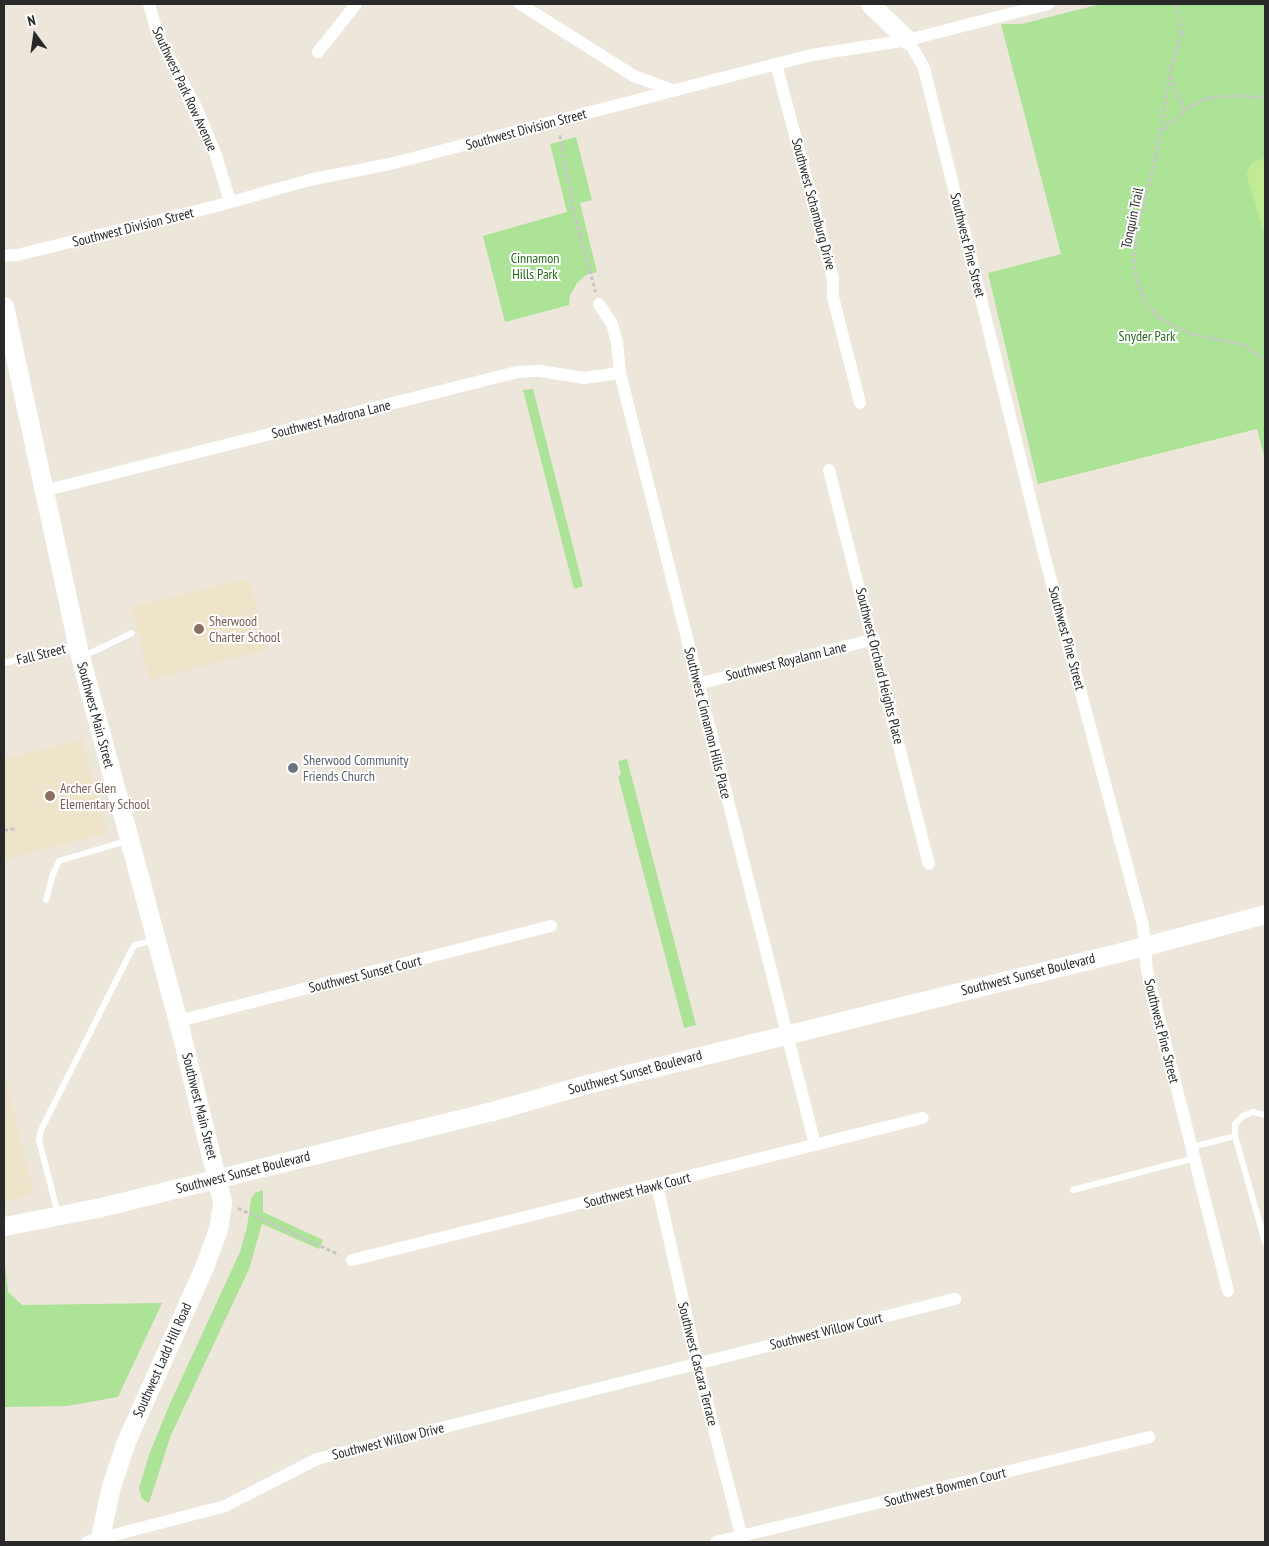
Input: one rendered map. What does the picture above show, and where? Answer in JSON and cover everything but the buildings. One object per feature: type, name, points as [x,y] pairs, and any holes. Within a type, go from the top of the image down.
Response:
[{"type":"street","name":"Southwest Park Row Avenue","points":[[149,4],[159,38],[195,105],[216,155],[230,202]]},
{"type":"street","points":[[318,52],[356,4]]},
{"type":"street","points":[[520,4],[634,76],[672,90]]},
{"type":"street","name":"Southwest Pine Street","points":[[870,4],[908,40],[917,52],[925,73],[1044,554],[1143,926],[1147,972],[1228,1291]]},
{"type":"street","name":"Southwest Division Street","points":[[4,256],[17,255],[230,202],[287,185],[390,164],[828,51],[908,40],[1048,4]]},
{"type":"street","name":"Southwest Schamburg Drive","points":[[776,64],[834,278],[833,297],[860,403]]},
{"type":"street","name":"Southwest Cinnamon Hills Place","points":[[599,304],[612,324],[620,373],[815,1145]]},
{"type":"street","name":"Southwest Main Street","points":[[4,306],[79,651],[218,1178]]},
{"type":"street","name":"Southwest Madrona Lane","points":[[43,491],[518,372],[540,371],[584,378],[620,373]]},
{"type":"street","name":"Southwest Orchard Heights Place","points":[[829,470],[874,638],[929,864]]},
{"type":"street","name":"Southwest Royalann Lane","points":[[698,684],[874,638]]},
{"type":"street","name":"Southwest Sunset Boulevard","points":[[4,1226],[58,1216],[492,1111],[587,1084],[1145,946],[1265,914]]},
{"type":"street","name":"Southwest Sunset Court","points":[[178,1021],[551,926]]},
{"type":"street","name":"Southwest Hawk Court","points":[[352,1260],[922,1118]]},
{"type":"street","name":"Southwest Ladd Hill Road","points":[[95,1541],[125,1444],[214,1244],[222,1209],[218,1178]]},
{"type":"street","name":"Southwest Cascara Terrace","points":[[657,1185],[697,1363],[742,1539]]},
{"type":"street","name":"Southwest Willow Court","points":[[697,1363],[955,1299]]},
{"type":"street","name":"Southwest Willow Drive","points":[[95,1541],[225,1506],[317,1459],[697,1363]]},
{"type":"street","name":"Southwest Bowmen Court","points":[[716,1542],[742,1539],[1149,1437]]},
{"type":"lane","name":"Fall Street","points":[[4,664],[79,651],[132,633]]},
{"type":"lane","points":[[46,900],[52,874],[59,861],[130,840]]},
{"type":"lane","points":[[58,1216],[39,1140],[41,1130],[132,949],[136,945],[156,939]]},
{"type":"lane","points":[[1265,1115],[1252,1112],[1243,1116],[1235,1124],[1235,1136],[1265,1242]]},
{"type":"lane","points":[[1073,1190],[1193,1152],[1235,1136]]},
{"type":"path","name":"Tonquin Trail","points":[[1177,4],[1182,33],[1170,75],[1161,130],[1138,226],[1134,249],[1135,271],[1142,297],[1152,311],[1170,324],[1189,333],[1243,344],[1265,360]]},
{"type":"path","points":[[1170,75],[1186,111]]},
{"type":"path","points":[[1161,130],[1200,102],[1216,96],[1265,97]]},
{"type":"path","points":[[557,121],[574,215],[599,304]]},
{"type":"path","points":[[4,830],[17,828]]},
{"type":"path","points":[[222,1209],[242,1208],[352,1260]]},
{"type":"shaded area","name":"Sherwood Charter School","points":[[249,578],[268,650],[149,680],[132,607]]},
{"type":"shaded area","name":"Archer Glen Elementary School","points":[[82,739],[107,833],[4,860],[4,759]]},
{"type":"shaded area","points":[[4,1071],[34,1194],[4,1202]]},
{"type":"green space","name":"Snyder Park","points":[[1101,4],[1265,4],[1265,460],[1257,429],[1038,484],[988,273],[1061,254],[1001,24],[1022,24]]},
{"type":"green space","name":"Cinnamon Hills Park","points":[[576,137],[592,200],[580,203],[597,272],[586,275],[577,283],[570,295],[569,305],[505,322],[483,236],[567,212],[550,144]]},
{"type":"green space","points":[[1265,158],[1265,237],[1246,173],[1252,162]]},
{"type":"green space","points":[[533,389],[583,586],[574,589],[523,390]]},
{"type":"green space","points":[[627,759],[696,1025],[684,1028],[618,776],[621,775],[618,761]]},
{"type":"green space","points":[[263,1190],[263,1212],[323,1240],[319,1249],[262,1224],[249,1269],[171,1435],[149,1503],[142,1499],[139,1488],[149,1455],[168,1408],[240,1252],[247,1227],[251,1199],[255,1193]]},
{"type":"green space","points":[[4,1255],[8,1292],[22,1305],[162,1303],[118,1397],[67,1406],[4,1407]]},
{"type":"place","name":"Sherwood Charter School","points":[[199,629]]},
{"type":"place","name":"Sherwood Community Friends Church","points":[[293,768]]},
{"type":"place","name":"Archer Glen Elementary School","points":[[50,796]]}]
